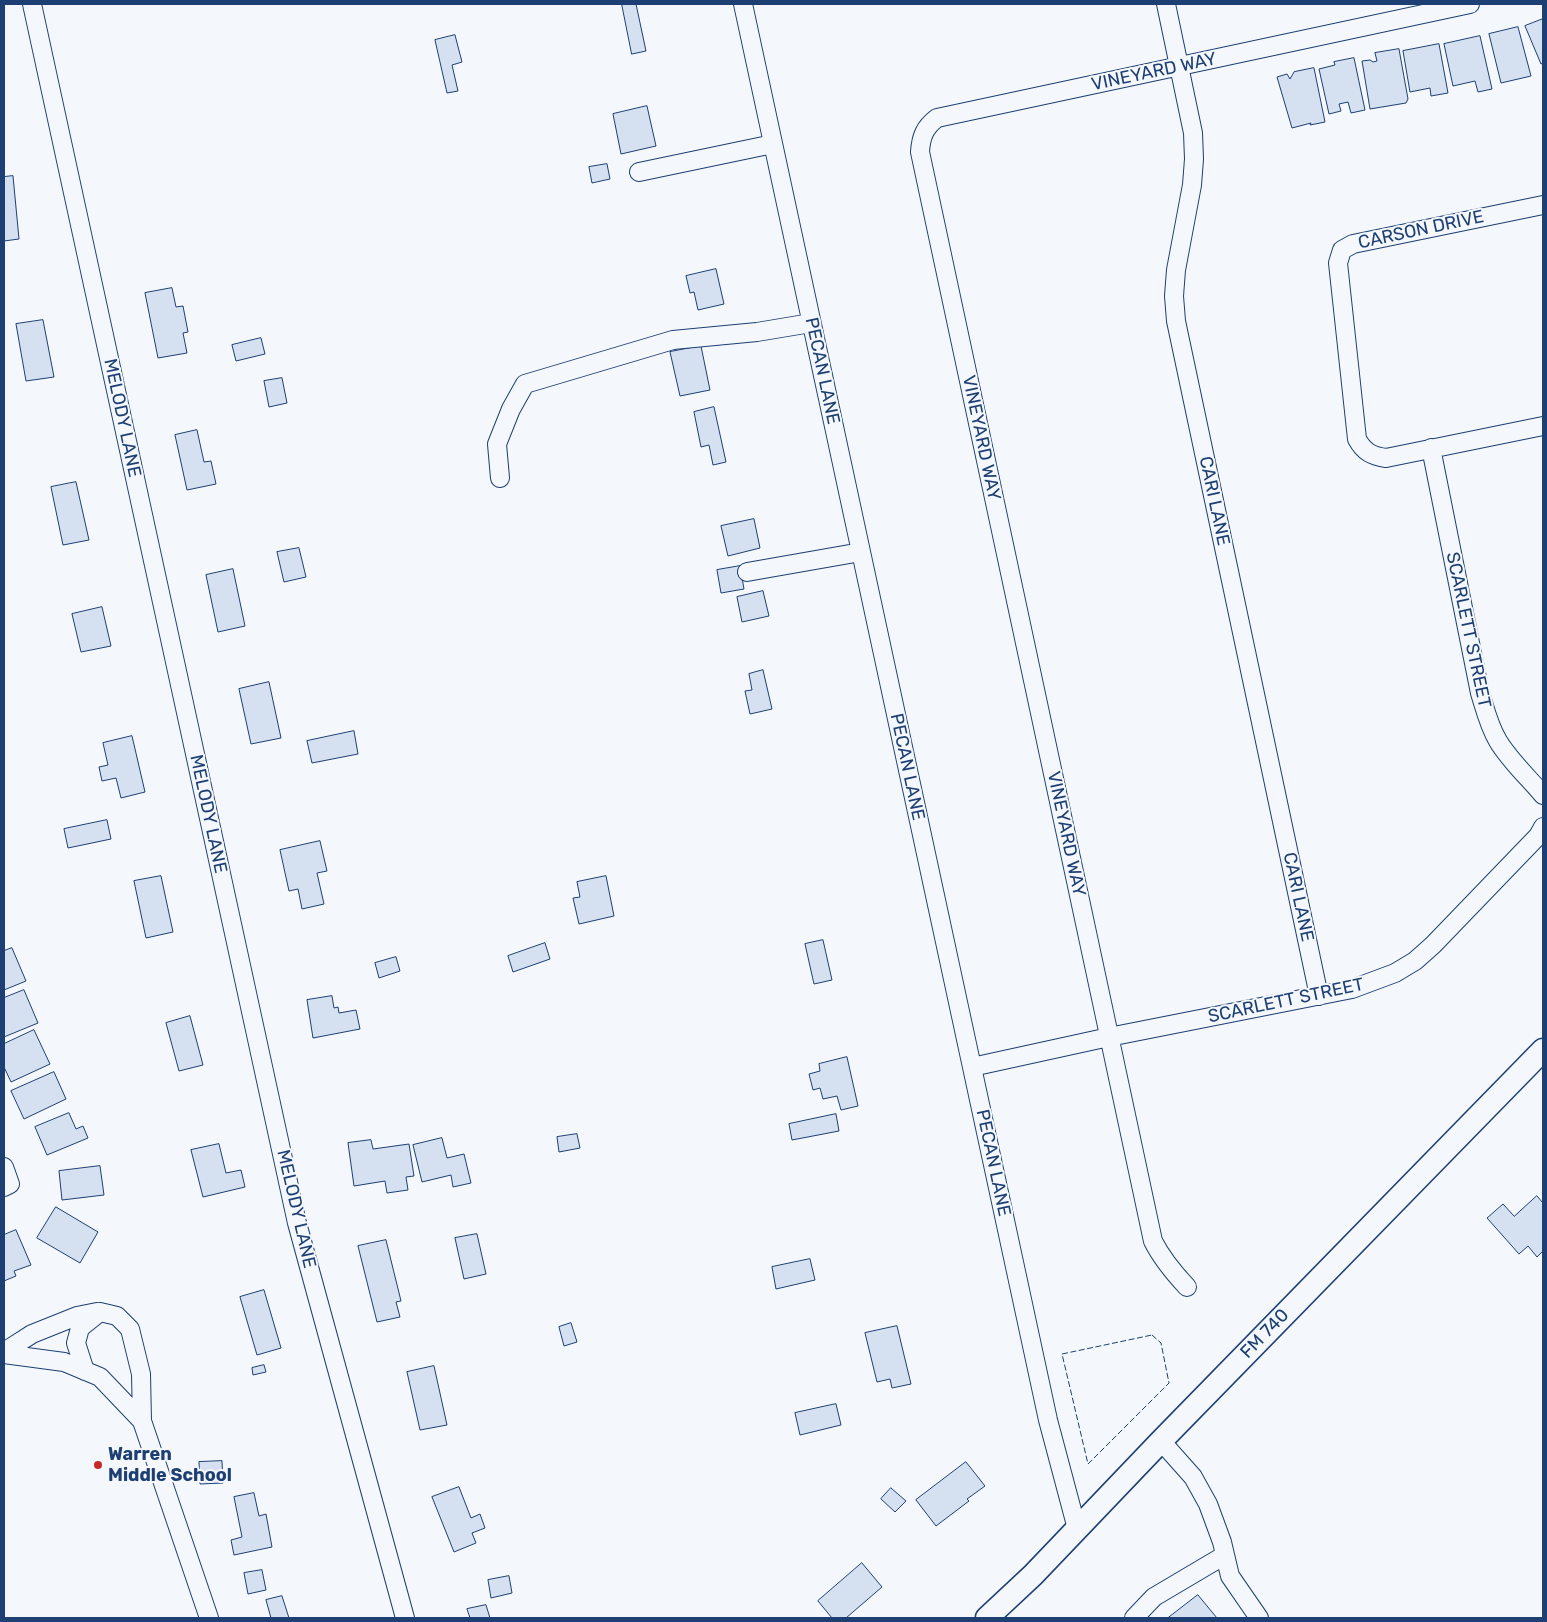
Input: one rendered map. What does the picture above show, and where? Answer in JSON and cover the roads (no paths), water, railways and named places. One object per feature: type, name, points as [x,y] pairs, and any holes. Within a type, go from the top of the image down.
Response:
[{"type":"main road","name":"FM 740","points":[[987,1618],[1033,1575],[1160,1441],[1543,1050]]},
{"type":"street","name":"MELODY LANE","points":[[32,4],[297,1223],[406,1618]]},
{"type":"street","name":"PECAN LANE","points":[[743,4],[1048,1420],[1077,1529]]},
{"type":"street","name":"CARI LANE","points":[[1166,4],[1193,133],[1194,159],[1192,185],[1176,270],[1174,296],[1176,322],[1319,996]]},
{"type":"street","name":"VINEYARD WAY","points":[[1186,1287],[1160,1256],[1153,1241],[920,146],[924,131],[937,118],[1470,4]]},
{"type":"street","points":[[639,172],[773,144]]},
{"type":"street","name":"CARSON DRIVE","points":[[1431,448],[1386,458],[1369,454],[1362,448],[1358,439],[1338,262],[1342,250],[1347,246],[1543,205]]},
{"type":"street","points":[[500,478],[497,444],[511,409],[525,384],[673,340],[757,332],[811,323]]},
{"type":"street","points":[[1431,448],[1543,426]]},
{"type":"street","name":"SCARLETT STREET","points":[[1431,448],[1480,693],[1487,719],[1497,740],[1512,760],[1543,794]]},
{"type":"street","points":[[747,572],[861,552]]},
{"type":"street","name":"SCARLETT STREET","points":[[972,1067],[1110,1037],[1352,989],[1395,973],[1415,961],[1432,946],[1538,836],[1543,827]]},
{"type":"street","points":[[4,1167],[7,1185]]},
{"type":"street","points":[[85,1371],[76,1343],[80,1328],[100,1312]]},
{"type":"street","points":[[4,1353],[32,1334],[77,1316],[100,1312],[117,1316],[130,1329],[141,1374],[142,1421],[209,1618]]},
{"type":"street","points":[[4,1353],[64,1362],[100,1378],[142,1421]]},
{"type":"street","points":[[1160,1441],[1193,1477],[1208,1504],[1222,1542],[1230,1576],[1259,1618]]},
{"type":"street","points":[[1134,1618],[1154,1597],[1225,1555]]},
{"type":"place","name":"Warren Middle School","points":[[98,1465]]}]
